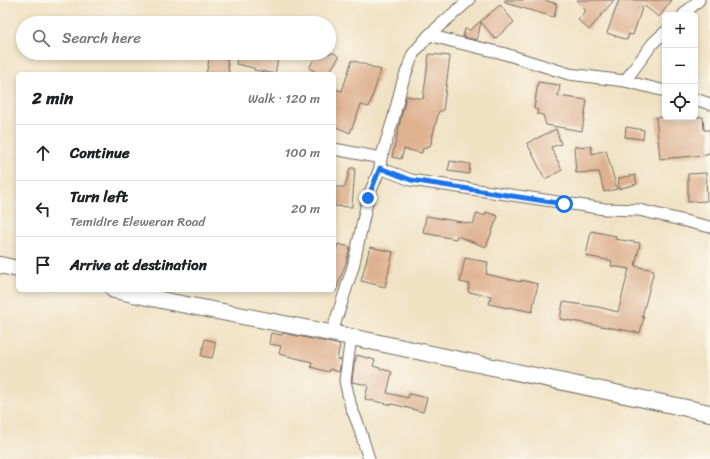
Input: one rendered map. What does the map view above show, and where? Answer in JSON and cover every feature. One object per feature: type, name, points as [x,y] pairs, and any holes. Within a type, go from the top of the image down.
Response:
[{"type":"main road","points":[[0,265],[16,269]]},
{"type":"main road","points":[[124,292],[351,337],[710,413]]},
{"type":"street","points":[[331,334],[353,267],[368,198],[393,120],[402,84],[413,54],[429,35],[469,0]]},
{"type":"street","points":[[686,12],[699,0]]},
{"type":"street","points":[[429,35],[570,74],[626,81],[662,90]]},
{"type":"street","points":[[626,81],[662,35]]},
{"type":"street","points":[[698,100],[710,104]]},
{"type":"street","points":[[336,150],[380,163],[411,180],[605,209],[640,210],[710,227]]},
{"type":"street","points":[[351,337],[345,381],[351,407],[369,459]]},
{"type":"building","points":[[505,0],[544,0],[557,4],[554,17],[505,3]]},
{"type":"building","points":[[577,0],[614,0],[589,30],[578,20],[586,11]]},
{"type":"building","points":[[619,0],[672,0],[659,17],[643,5],[633,35],[629,34],[627,40],[607,33]]},
{"type":"building","points":[[500,5],[514,22],[495,39],[481,22],[477,40],[463,37],[465,29],[470,30]]},
{"type":"building","points":[[429,54],[450,56],[443,111],[439,111],[430,146],[427,146],[426,149],[423,148],[422,153],[404,149],[401,159],[392,157],[406,96],[423,99]]},
{"type":"building","points":[[336,55],[339,57],[329,72],[316,72],[309,68],[314,60],[336,60]]},
{"type":"building","points":[[209,60],[227,60],[229,72],[206,72]]},
{"type":"building","points":[[237,60],[278,60],[275,72],[254,70],[254,68],[236,64]]},
{"type":"building","points":[[352,60],[381,70],[369,107],[361,105],[350,133],[336,127],[336,90],[342,91]]},
{"type":"building","points":[[538,82],[560,85],[558,96],[587,100],[582,131],[546,125],[543,115],[537,114],[538,110],[534,109]]},
{"type":"building","points":[[656,117],[662,117],[662,120],[698,120],[698,117],[703,117],[704,130],[710,130],[710,153],[705,154],[706,155],[660,159]]},
{"type":"building","points":[[626,127],[644,130],[643,139],[625,137]]},
{"type":"building","points":[[556,129],[561,144],[551,147],[562,170],[545,179],[527,143]]},
{"type":"building","points":[[591,146],[592,154],[606,150],[617,189],[604,192],[599,172],[576,173],[574,147]]},
{"type":"building","points":[[450,161],[470,164],[469,174],[448,171]]},
{"type":"building","points":[[350,168],[355,168],[352,207],[336,206],[336,187],[345,187]]},
{"type":"building","points":[[706,173],[707,201],[688,202],[688,174]]},
{"type":"building","points":[[635,175],[637,184],[618,189],[619,178]]},
{"type":"building","points":[[486,212],[498,216],[486,247],[457,236],[456,239],[423,233],[426,216],[473,224],[477,213],[485,216]]},
{"type":"building","points":[[591,231],[616,236],[615,239],[640,243],[635,266],[654,270],[642,317],[644,317],[640,333],[560,319],[563,302],[598,307],[618,312],[629,269],[611,266],[612,261],[586,256]]},
{"type":"building","points":[[338,244],[350,247],[336,291],[336,251]]},
{"type":"building","points":[[370,247],[393,252],[385,287],[361,281]]},
{"type":"building","points":[[465,258],[488,262],[486,274],[521,282],[521,280],[538,284],[532,312],[489,304],[491,296],[468,292],[469,284],[460,282]]},
{"type":"building","points":[[271,333],[282,335],[283,333],[340,345],[337,359],[341,360],[339,372],[330,369],[329,372],[311,367],[312,362],[279,354],[281,346],[269,344]]},
{"type":"building","points":[[205,339],[216,342],[212,358],[201,356]]},
{"type":"building","points":[[357,355],[375,360],[373,366],[392,372],[387,393],[408,398],[409,394],[427,398],[423,412],[365,399],[368,385],[352,382],[354,364]]},
{"type":"route","points":[[368,198],[380,168],[411,180],[564,204]]}]
